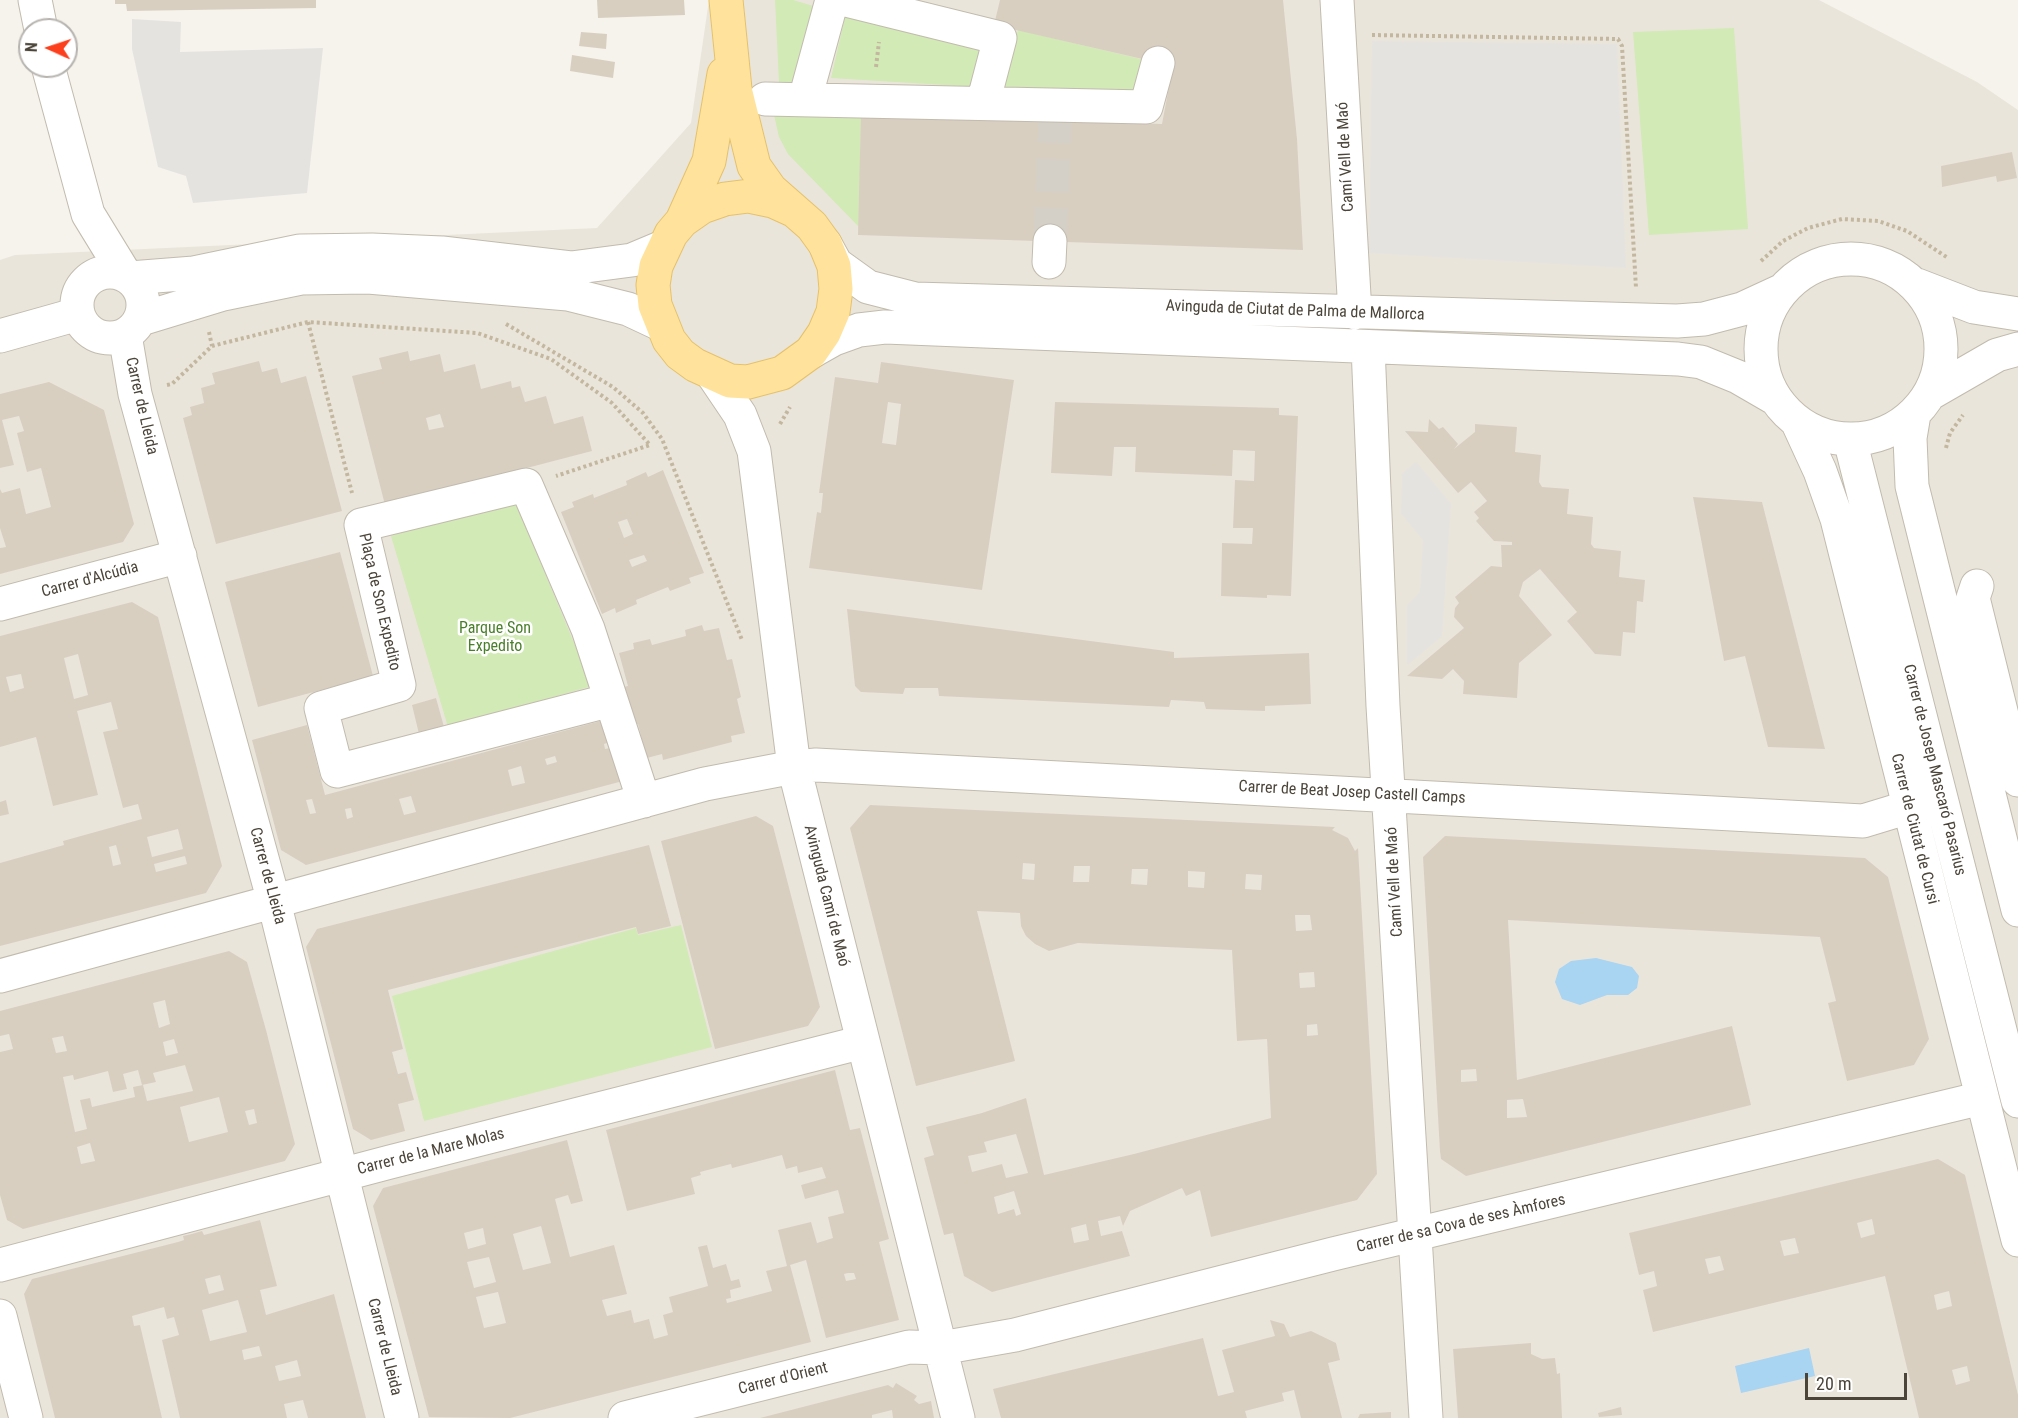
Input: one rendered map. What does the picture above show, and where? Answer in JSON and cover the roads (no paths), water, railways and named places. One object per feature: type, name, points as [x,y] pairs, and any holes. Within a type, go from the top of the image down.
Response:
[{"type":"main road","points":[[726,0],[728,37],[737,99],[754,166],[771,190],[812,226],[825,244],[834,266],[836,289],[833,312],[824,333],[811,352],[782,373],[767,379],[739,381],[712,375],[680,354],[660,324],[653,285],[663,247],[682,221],[709,161],[723,88],[728,37]]},
{"type":"main road","points":[[682,221],[702,207],[725,199],[749,196],[773,201],[795,212]]},
{"type":"street","points":[[35,0],[38,18]]},
{"type":"street","points":[[805,99],[832,0]]},
{"type":"street","points":[[846,0],[1000,38],[983,103]]},
{"type":"street","name":"Camí Vell de Maó","points":[[1337,0],[1355,313]]},
{"type":"street","points":[[765,99],[983,103],[1055,113],[1146,106],[1158,63]]},
{"type":"street","points":[[51,78],[88,214],[128,277],[138,286],[143,297],[133,327]]},
{"type":"street","points":[[88,214],[79,302],[91,333],[102,338],[113,339],[133,327],[223,294],[301,278],[368,277],[568,294],[628,309],[660,324]]},
{"type":"street","name":"Avinguda de Ciutat de Palma de Mallorca","points":[[825,244],[836,264],[868,287],[915,300],[1677,321],[1704,319],[1742,309],[1781,291]]},
{"type":"street","points":[[0,336],[79,302],[87,281],[108,272],[128,277],[194,273],[300,251],[442,253],[571,267],[632,260],[663,247]]},
{"type":"street","points":[[2018,314],[1974,307],[1917,285],[1892,267],[1863,258],[1847,258],[1818,264],[1804,271],[1781,291],[1764,325],[1761,344],[1767,382],[1787,410],[1822,435],[1850,440],[1864,439],[1891,430],[1922,404],[1997,355],[2018,349]]},
{"type":"street","points":[[1917,285],[1937,318],[1942,356],[1910,438],[1912,486],[2018,910]]},
{"type":"street","name":"Carrer de Lleida","points":[[133,327],[135,394],[274,902],[402,1418]]},
{"type":"street","name":"Avinguda de Ciutat de Palma de Mallorca","points":[[811,352],[842,336],[885,327],[1701,362],[1738,377],[1787,410]]},
{"type":"street","name":"Camí Vell de Maó","points":[[1368,347],[1383,706],[1426,1418]]},
{"type":"street","name":"Avinguda Camí de Maó","points":[[712,375],[740,415],[754,451],[794,767],[958,1418]]},
{"type":"street","name":"Carrer de Ciutat de Cursi","points":[[1787,410],[1821,471],[1837,519],[2018,1240]]},
{"type":"street","name":"Carrer de Josep Mascaró Pasarius","points":[[1850,440],[2018,1101]]},
{"type":"street","name":"Plaça de Son Expedito","points":[[526,485],[588,630],[611,700],[337,771],[321,708],[399,685],[361,525],[526,485]]},
{"type":"street","name":"Carrer d'Alcúdia","points":[[0,604],[180,556]]},
{"type":"street","points":[[1977,586],[1973,598],[2018,780]]},
{"type":"street","points":[[611,700],[644,801]]},
{"type":"street","name":"Carrer de Beat Josep Castell Camps","points":[[0,976],[705,784],[816,765],[1863,821],[1908,807]]},
{"type":"street","name":"Carrer de la Mare Molas","points":[[0,1265],[341,1175],[863,1042]]},
{"type":"street","name":"Carrer de sa Cova de ses Àmfores","points":[[941,1348],[1015,1335],[1414,1235],[1982,1098]]},
{"type":"street","points":[[0,1316],[26,1418]]},
{"type":"street","name":"Carrer d'Orient","points":[[626,1418],[909,1347],[941,1348]]},
{"type":"water","points":[[1596,958],[1632,967],[1639,976],[1637,988],[1628,995],[1607,995],[1580,1005],[1562,999],[1555,982],[1559,969],[1571,961]]},
{"type":"water","points":[[1809,1348],[1815,1376],[1741,1393],[1735,1366]]},
{"type":"tunnel","points":[[1050,241],[1055,121]]},
{"type":"park label","name":"Parque Son Expedito","points":[[495,638]]}]
